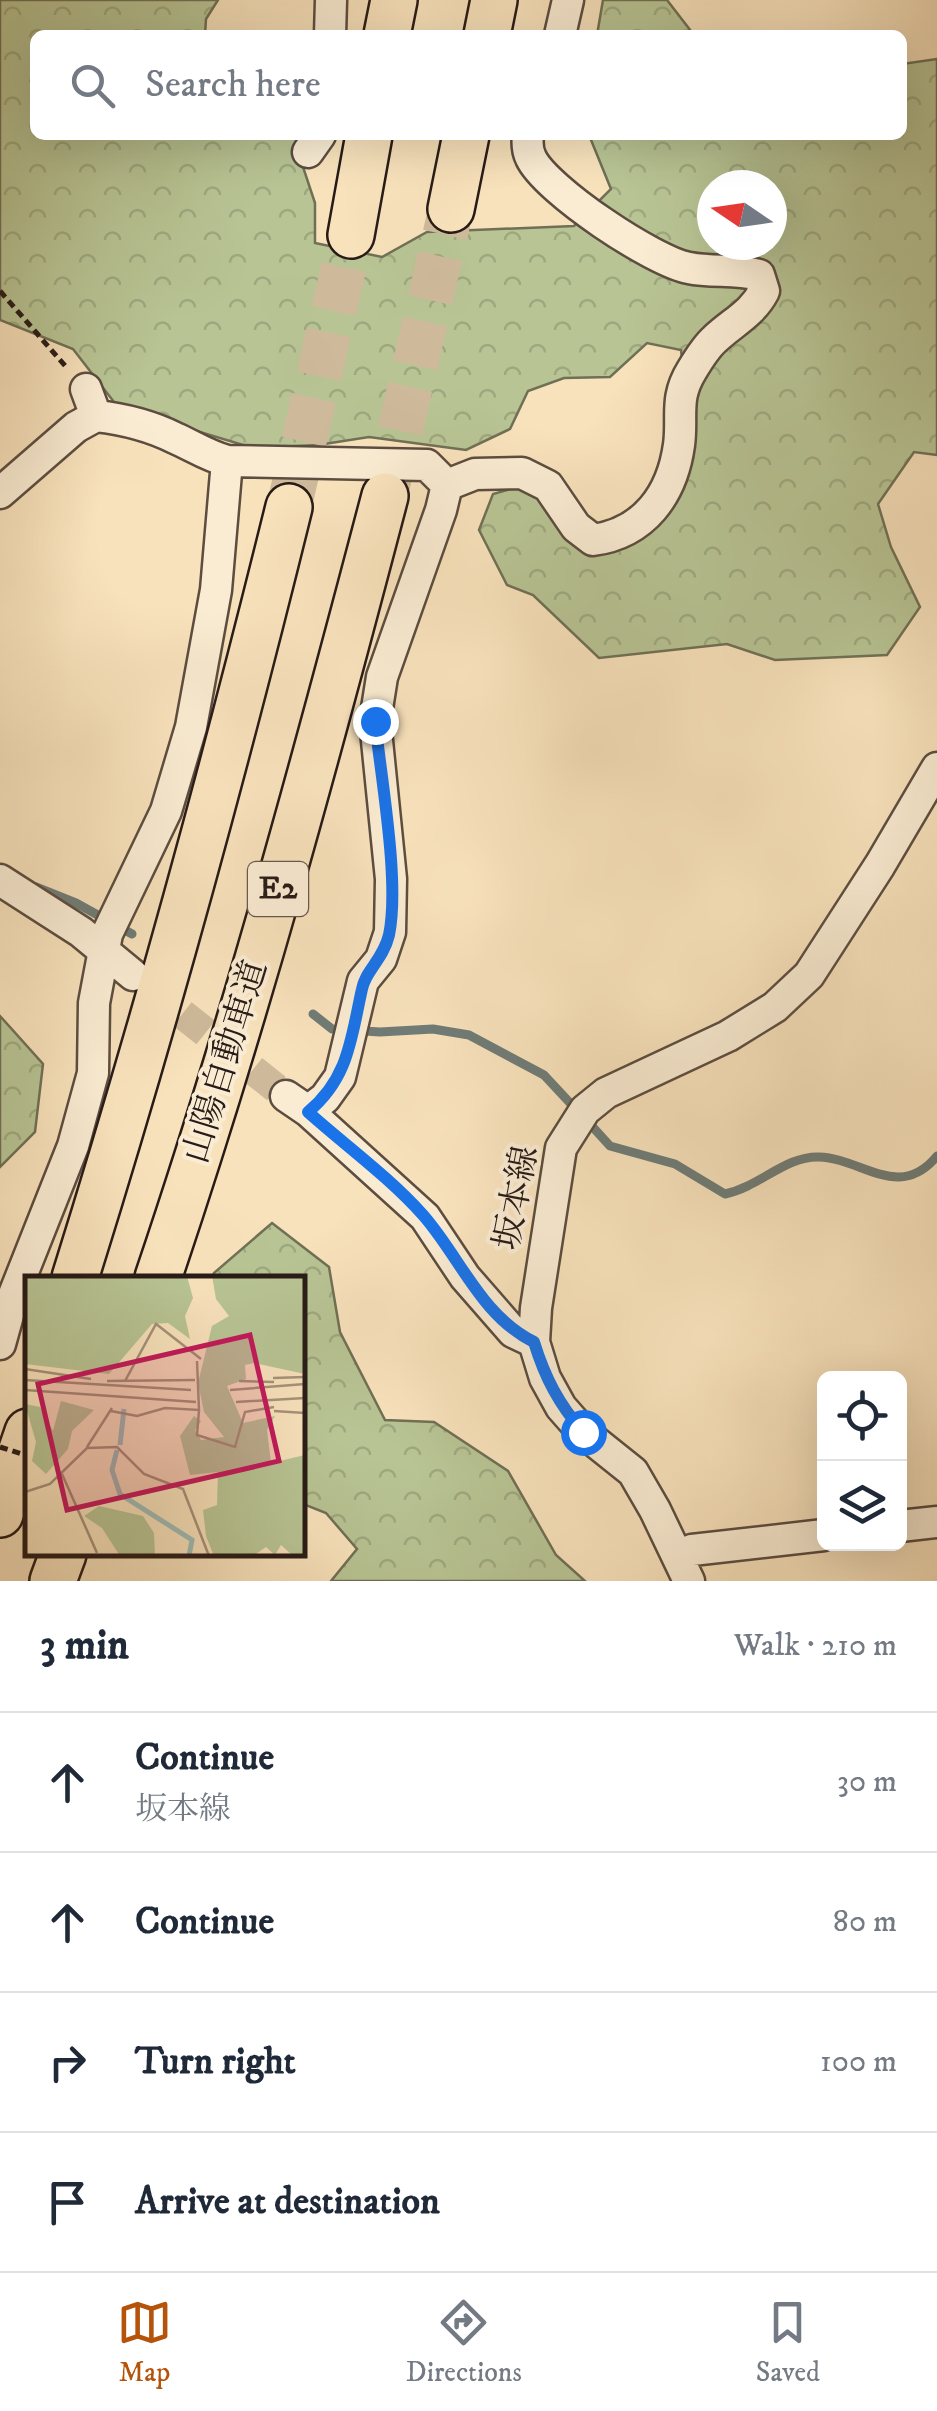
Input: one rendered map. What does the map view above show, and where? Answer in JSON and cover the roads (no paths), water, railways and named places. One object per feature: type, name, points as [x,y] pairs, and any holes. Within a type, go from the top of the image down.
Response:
[{"type":"highway","points":[[389,30],[394,0]]},
{"type":"highway","points":[[487,30],[494,0]]},
{"type":"highway","points":[[350,235],[368,140]]},
{"type":"highway","points":[[452,209],[465,140]]},
{"type":"highway","name":"山陽自動車道","points":[[159,1276],[243,1010],[316,760],[384,496]]},
{"type":"highway","name":"E2","points":[[77,1276],[168,972],[289,507]]},
{"type":"highway","points":[[0,1514],[25,1441]]},
{"type":"highway","points":[[53,1581],[62,1556]]},
{"type":"street","points":[[330,30],[331,0]]},
{"type":"street","points":[[561,30],[568,0]]},
{"type":"street","points":[[447,484],[475,474],[522,474],[548,486],[576,527],[593,540],[616,537],[648,516],[670,483],[679,443],[678,406],[690,373],[714,340],[756,308],[764,292],[758,275],[739,269],[689,268],[642,251],[532,162],[529,140]]},
{"type":"street","points":[[0,494],[76,428],[91,402],[122,419],[173,436],[207,456],[227,461],[428,466],[447,484]]},
{"type":"street","points":[[0,1344],[13,1298],[73,1146],[93,1073],[94,1003],[109,931],[166,811],[191,727],[216,590],[227,461]]},
{"type":"street","points":[[447,484],[382,678],[375,721],[391,879],[390,932],[381,959],[363,981],[340,1078],[325,1098],[297,1104],[424,1217],[465,1277],[513,1332],[534,1342]]},
{"type":"street","name":"坂本線","points":[[683,1568],[633,1472],[583,1432],[561,1406],[545,1378],[534,1342],[561,1148],[585,1110],[606,1093],[728,1036],[775,1007],[809,975],[937,768]]},
{"type":"street","points":[[0,880],[109,931],[133,976]]},
{"type":"street","points":[[907,1525],[937,1522]]},
{"type":"street","points":[[683,1568],[692,1550],[817,1536]]},
{"type":"waterway","points":[[36,887],[76,903],[132,934]]},
{"type":"waterway","points":[[313,1014],[332,1029],[433,1029],[469,1035],[544,1075],[571,1104]]},
{"type":"waterway","points":[[590,1124],[610,1146],[675,1164],[725,1194],[807,1158],[835,1159],[894,1177],[909,1176],[937,1156]]},
{"type":"tunnel","points":[[385,496],[451,209]]},
{"type":"tunnel","points":[[289,507],[351,235]]},
{"type":"tunnel","points":[[147,986],[286,1096]]}]
